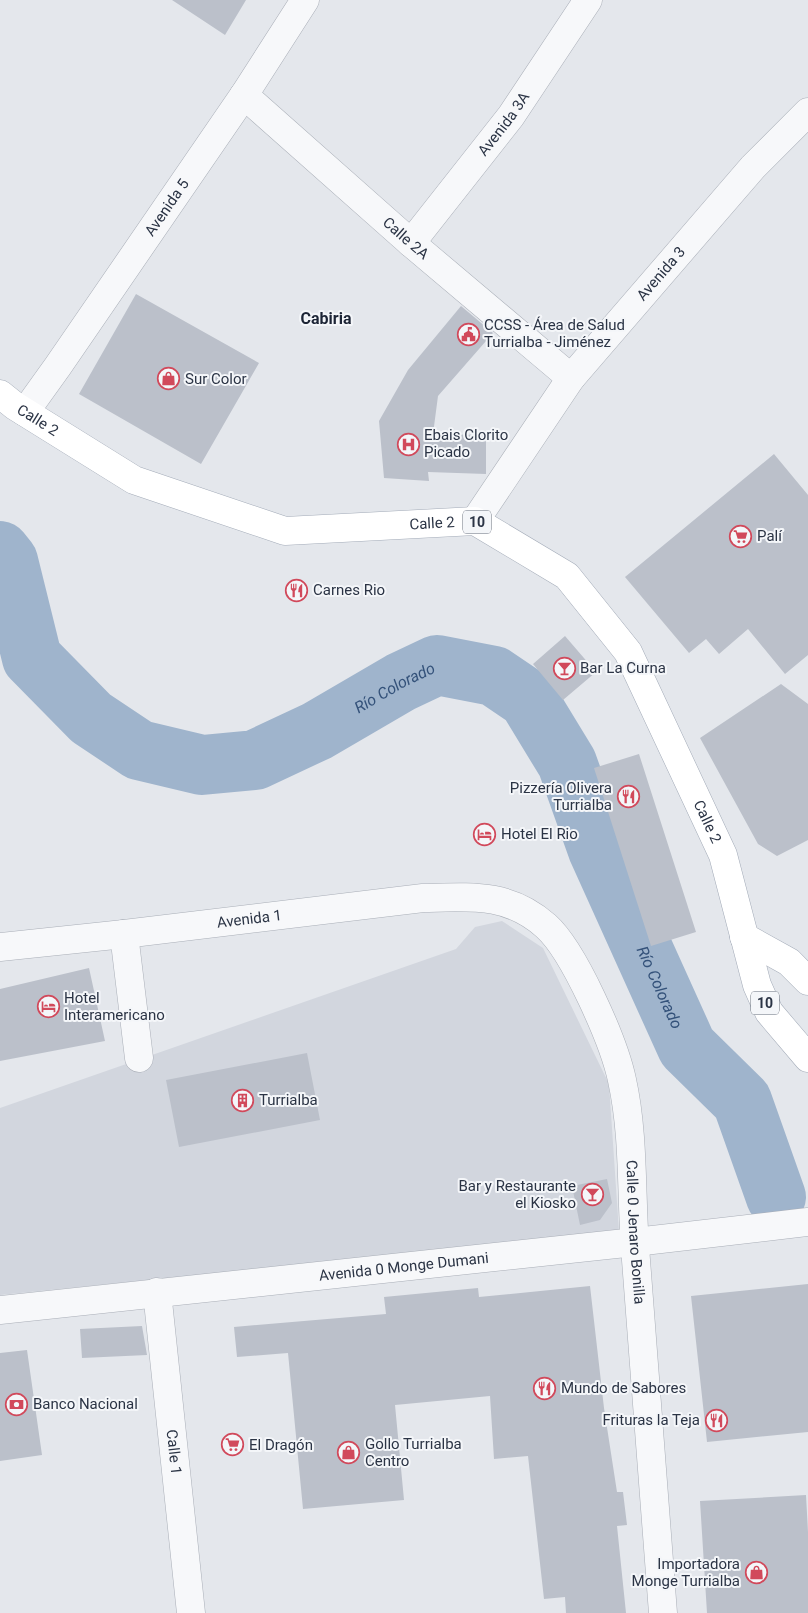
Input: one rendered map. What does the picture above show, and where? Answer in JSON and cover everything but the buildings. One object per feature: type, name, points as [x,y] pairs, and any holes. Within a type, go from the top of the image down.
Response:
[{"type":"main road","name":"Calle 2","points":[[0,394],[25,412],[134,480],[285,531],[475,521],[567,576],[628,652],[723,855],[757,985],[769,1012],[808,1058]]},
{"type":"main road","name":"10","points":[[744,937],[802,964]]},
{"type":"main road","name":"10","points":[[757,985],[802,964]]},
{"type":"street","name":"Avenida 5","points":[[25,412],[244,95],[305,0]]},
{"type":"street","name":"Avenida 3A","points":[[412,243],[511,116],[588,0]]},
{"type":"street","name":"Calle 2A","points":[[244,95],[412,243],[571,378]]},
{"type":"street","name":"Avenida 3","points":[[475,521],[571,378],[753,167],[808,112]]},
{"type":"street","name":"Avenida 1","points":[[0,947],[423,898],[472,896],[498,900]]},
{"type":"street","name":"Calle 0 Jenaro Bonilla","points":[[498,900],[520,908],[546,926],[566,951],[591,998],[611,1045],[622,1078],[627,1114],[664,1613]]},
{"type":"street","points":[[124,934],[138,1058]]},
{"type":"street","name":"Avenida 0 Monge Dumani","points":[[0,1310],[808,1222]]},
{"type":"street","name":"Calle 1","points":[[157,1292],[191,1613]]},
{"type":"shaded area","points":[[502,921],[543,948],[609,1084],[619,1232],[0,1295],[0,1108],[456,949],[475,927]]},
{"type":"waterway","name":"Río Colorado","points":[[0,551],[8,561],[32,658],[91,718],[139,750],[202,765],[255,760],[317,731],[401,682],[437,665],[494,676],[528,699],[567,763],[598,850],[687,1047],[742,1101],[776,1197]]},
{"type":"place","name":"CCSS - Área de Salud Turrialba - Jiménez","points":[[468,334]]},
{"type":"place","name":"Sur Color","points":[[169,379]]},
{"type":"place","name":"Ebais Clorito Picado","points":[[408,444]]},
{"type":"place","name":"Palí","points":[[741,536]]},
{"type":"place","name":"Carnes Rio","points":[[297,590]]},
{"type":"place","name":"Bar La Curna","points":[[564,668]]},
{"type":"place","name":"Pizzería Olivera Turrialba","points":[[628,797]]},
{"type":"place","name":"Hotel El Rio","points":[[485,834]]},
{"type":"place","name":"Hotel Interamericano","points":[[48,1007]]},
{"type":"place","name":"Turrialba","points":[[243,1100]]},
{"type":"place","name":"Bar y Restaurante el Kiosko","points":[[592,1195]]},
{"type":"place","name":"Mundo de Sabores","points":[[545,1388]]},
{"type":"place","name":"Banco Nacional","points":[[17,1404]]},
{"type":"place","name":"Frituras la Teja","points":[[716,1420]]},
{"type":"place","name":"El Dragón","points":[[233,1445]]},
{"type":"place","name":"Gollo Turrialba Centro","points":[[349,1453]]},
{"type":"place","name":"Importadora Monge Turrialba","points":[[756,1573]]},
{"type":"district","name":"Cabiria","points":[[326,318]]}]
